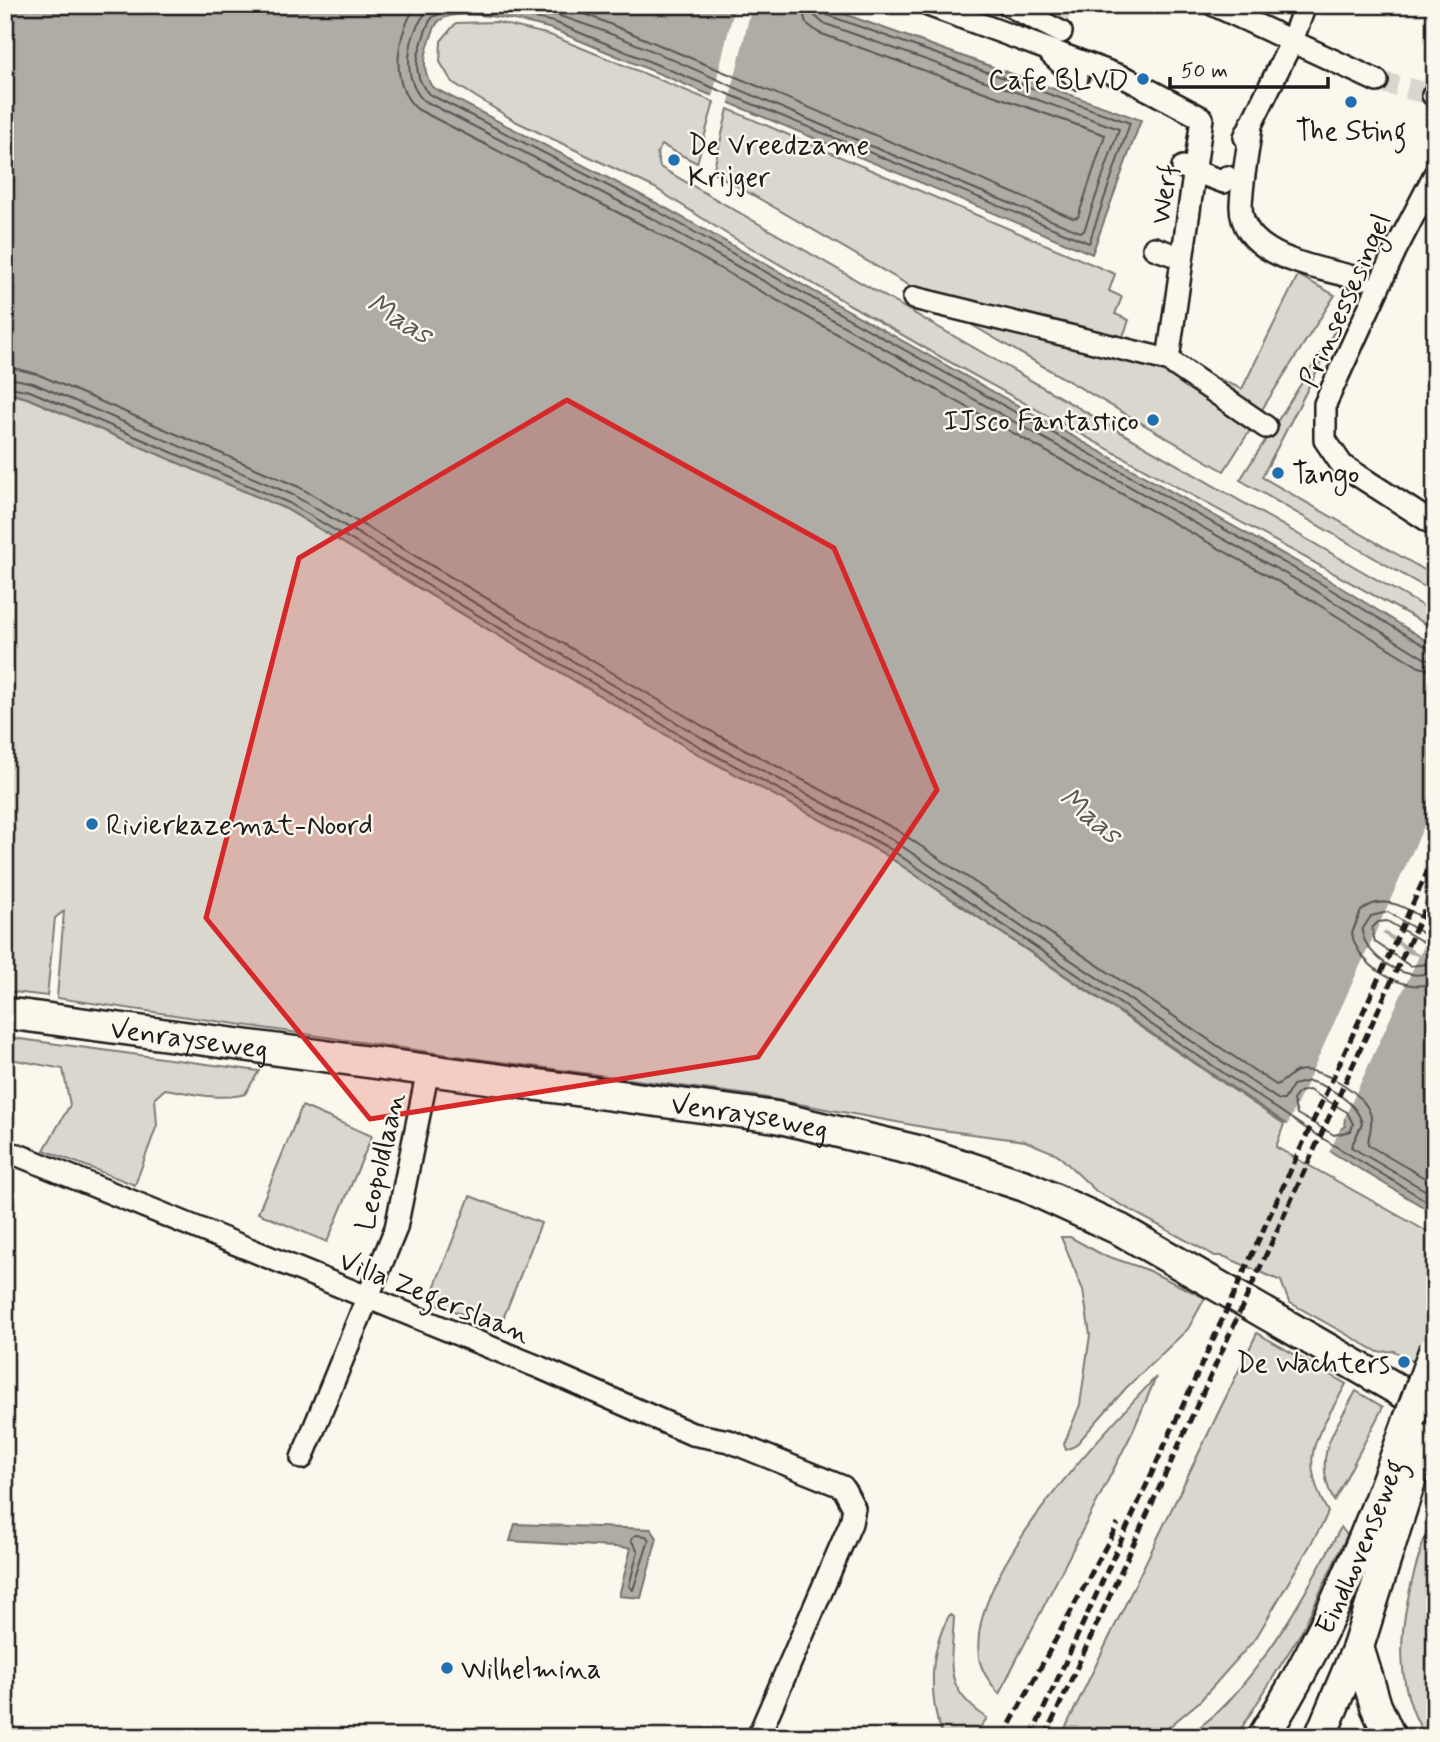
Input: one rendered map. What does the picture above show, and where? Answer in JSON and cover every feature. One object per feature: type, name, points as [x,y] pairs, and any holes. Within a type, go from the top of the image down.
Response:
[{"type":"street","points":[[1008,5],[1053,32]]},
{"type":"street","points":[[1214,5],[1377,81]]},
{"type":"street","points":[[1237,153],[1292,41],[1305,5]]},
{"type":"street","name":"Werf","points":[[936,7],[1053,32],[1125,87],[1166,98],[1202,118],[1188,169],[1182,258],[1168,360]]},
{"type":"street","name":"Werf","points":[[1053,32],[1077,78]]},
{"type":"street","name":"Werf","points":[[1087,45],[1125,87]]},
{"type":"street","points":[[1253,121],[1261,145]]},
{"type":"street","points":[[1253,121],[1241,209],[1253,236],[1276,256],[1361,279]]},
{"type":"street","points":[[1188,169],[1224,182],[1227,177]]},
{"type":"street","name":"Prinsessesingel","points":[[1435,174],[1395,251],[1325,404],[1325,440],[1342,465],[1435,525]]},
{"type":"street","points":[[1154,248],[1182,258]]},
{"type":"street","points":[[914,298],[1168,360],[1266,426]]},
{"type":"street","name":"Venrayseweg","points":[[5,1013],[776,1117],[918,1151],[1006,1179],[1132,1236],[1426,1417]]},
{"type":"street","name":"Leopoldlaan","points":[[302,1458],[396,1228],[428,1070]]},
{"type":"street","name":"Villa Zegerslaan","points":[[5,1153],[18,1155],[541,1368],[692,1434],[729,1441],[843,1487],[854,1508],[851,1523],[758,1737]]},
{"type":"street","name":"Eindhovenseweg","points":[[1320,1737],[1358,1647],[1426,1417],[1435,1349]]},
{"type":"street","name":"Eindhovenseweg","points":[[1271,1725],[1314,1652],[1426,1417]]},
{"type":"street","points":[[1358,1647],[1376,1706],[1390,1737]]},
{"type":"street","points":[[1271,1725],[1320,1737]]},
{"type":"highlighted area","points":[[567,400],[834,548],[937,790],[758,1057],[370,1119],[206,918],[299,558]]},
{"type":"shaded area","points":[[496,22],[550,35],[714,102],[697,163],[662,145],[657,153],[660,167],[1435,613],[1435,629],[939,356],[727,234],[655,188],[515,121],[452,82],[440,62],[441,41],[456,23]]},
{"type":"shaded area","points":[[728,109],[1115,274],[1109,291],[1122,297],[1115,314],[1129,320],[1121,342],[912,287],[713,172]]},
{"type":"shaded area","points":[[1298,275],[1335,295],[1261,411],[1192,367],[1242,389]]},
{"type":"shaded area","points":[[1350,307],[1262,477],[1435,576],[1435,593],[1240,480]]},
{"type":"shaded area","points":[[951,313],[1117,355],[1184,380],[1252,427],[1224,471]]},
{"type":"shaded area","points":[[5,392],[27,398],[286,509],[703,757],[883,853],[1284,1124],[1276,1147],[1435,1236],[1435,1326],[1421,1366],[1394,1351],[1378,1352],[1289,1302],[1281,1281],[1223,1256],[1215,1256],[1097,1192],[1057,1154],[1025,1141],[934,1129],[756,1096],[57,998],[64,911],[55,918],[47,996],[5,991]]},
{"type":"shaded area","points":[[5,1037],[259,1071],[245,1094],[216,1097],[165,1089],[155,1098],[157,1125],[135,1185],[44,1150],[70,1105],[63,1069],[5,1058]]},
{"type":"shaded area","points":[[302,1106],[372,1136],[327,1242],[258,1213]]},
{"type":"shaded area","points":[[470,1196],[541,1223],[499,1329],[429,1301]]},
{"type":"shaded area","points":[[1061,1237],[1070,1237],[1101,1254],[1145,1269],[1205,1298],[1188,1329],[1126,1388],[1075,1446],[1066,1450],[1064,1444],[1080,1405],[1090,1335],[1083,1290]]},
{"type":"shaded area","points":[[1257,1333],[1346,1384],[1314,1446],[1313,1475],[1328,1512],[1323,1523],[1256,1638],[1200,1701],[1157,1737],[1061,1737]]},
{"type":"shaded area","points":[[1156,1377],[1133,1431],[999,1694],[984,1672],[979,1657],[981,1623],[994,1586],[1015,1547],[1042,1508],[1103,1434]]},
{"type":"shaded area","points":[[1356,1391],[1383,1407],[1334,1501],[1327,1485],[1325,1457],[1334,1431]]},
{"type":"shaded area","points":[[1435,1507],[1435,1737],[1426,1737],[1412,1709],[1404,1681],[1402,1652],[1409,1593]]},
{"type":"shaded area","points":[[1341,1527],[1347,1535],[1302,1631],[1236,1737],[1187,1737],[1221,1709],[1259,1664],[1302,1597]]},
{"type":"shaded area","points":[[950,1614],[954,1617],[952,1674],[962,1696],[987,1718],[973,1737],[942,1737],[935,1706],[934,1659]]},
{"type":"water","name":"Maas","points":[[5,5],[819,5],[1141,120],[1092,254],[552,29],[477,15],[448,17],[435,26],[425,62],[427,77],[432,87],[660,205],[1324,577],[1435,646],[1435,1214],[1303,1135],[883,853],[703,757],[286,509],[27,398],[5,392]],"holes":[[[1308,1097],[1344,1118],[1346,1126],[1340,1129],[1299,1103]]]},
{"type":"water","points":[[515,1524],[651,1529],[657,1538],[641,1598],[619,1596],[631,1548],[510,1541]]},
{"type":"pier","points":[[735,5],[752,5],[728,106],[712,98]]},
{"type":"pier","points":[[1435,802],[1435,922],[1420,955],[1385,931],[1382,933],[1410,954],[1419,956],[1342,1123],[1307,1100],[1303,1104],[1342,1125],[1328,1155],[1286,1128]]},
{"type":"tunnel","points":[[1055,22],[1064,5]]},
{"type":"tunnel","points":[[1377,81],[1433,95]]},
{"type":"railway","points":[[1031,1737],[1435,855]]},
{"type":"railway","points":[[1045,1737],[1435,886]]},
{"type":"railway","points":[[1003,1737],[1118,1524]]},
{"type":"place","name":"Cafe BLVD","points":[[1143,79]]},
{"type":"place","name":"The Sting","points":[[1351,102]]},
{"type":"place","name":"De Vreedzame Krijger","points":[[674,160]]},
{"type":"place","name":"IJsco Fantastico","points":[[1153,420]]},
{"type":"place","name":"Tango","points":[[1278,473]]},
{"type":"place","name":"Rivierkazemat-Noord","points":[[92,824]]},
{"type":"place","name":"De Wachters","points":[[1404,1362]]},
{"type":"place","name":"Wilhelmina","points":[[447,1668]]}]
